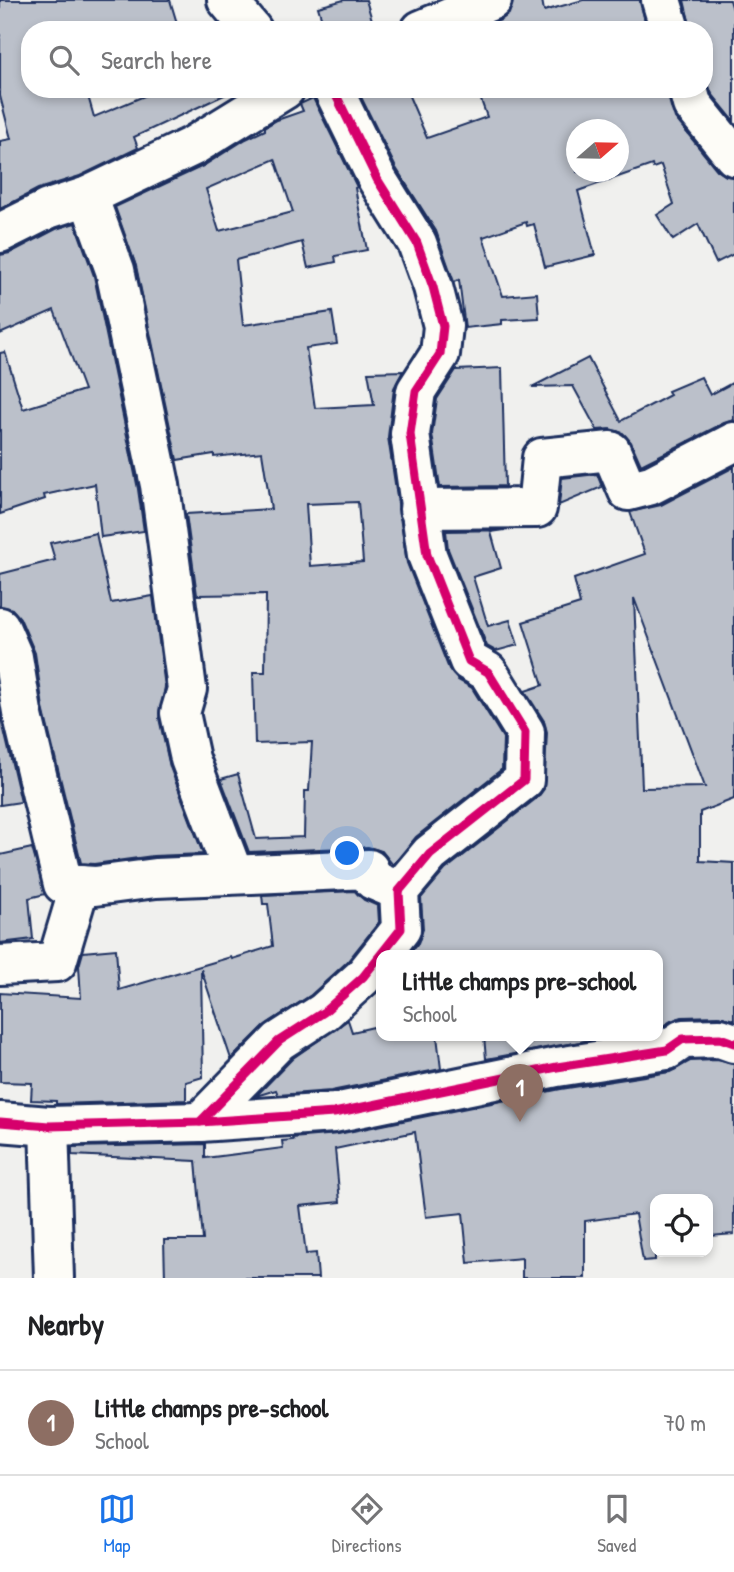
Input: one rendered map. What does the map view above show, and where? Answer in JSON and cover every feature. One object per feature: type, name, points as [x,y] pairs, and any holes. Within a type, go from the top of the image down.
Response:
[{"type":"street","points":[[227,0],[244,21]]},
{"type":"street","points":[[442,21],[492,0]]},
{"type":"street","points":[[661,0],[667,21]]},
{"type":"street","points":[[0,233],[48,209],[88,196],[193,146],[270,98]]},
{"type":"street","points":[[337,98],[377,179],[417,243],[433,287],[443,326],[440,354],[416,391],[410,434],[427,555],[469,661],[488,672],[525,732],[524,780],[430,854],[399,891],[401,929],[384,950]]},
{"type":"street","points":[[690,98],[692,104],[734,156]]},
{"type":"street","points":[[88,196],[115,270],[160,485],[187,689],[180,713],[190,759],[229,862],[220,874]]},
{"type":"street","points":[[419,509],[537,508],[542,458],[611,451],[628,491],[651,485],[734,442]]},
{"type":"street","points":[[0,627],[13,657],[22,712],[63,884],[94,886],[220,874],[369,869],[373,880],[399,891]]},
{"type":"street","points":[[0,965],[57,962],[80,885]]},
{"type":"street","points":[[200,1122],[279,1041],[324,1012],[363,977],[376,961]]},
{"type":"street","points":[[0,1122],[49,1126],[200,1122],[334,1112],[557,1067],[667,1050],[683,1039],[720,1038],[734,1043]]},
{"type":"street","points":[[49,1126],[54,1278]]},
{"type":"building","points":[[0,0],[170,0],[176,21],[21,21],[21,98],[89,98],[94,117],[139,98],[218,98],[134,137],[138,148],[80,176],[38,189],[0,209],[0,141],[11,139],[0,96]]},
{"type":"building","points":[[344,0],[366,0],[372,21],[322,21],[318,7]]},
{"type":"building","points":[[513,0],[542,0],[544,11],[583,0],[640,0],[645,21],[499,21],[509,14]]},
{"type":"building","points":[[684,0],[730,0],[734,13],[734,121],[713,95],[713,21],[689,21]]},
{"type":"building","points":[[313,98],[357,187],[355,188],[367,250],[335,256],[336,262],[308,268],[302,242],[236,260],[243,325],[332,312],[337,344],[306,348],[315,408],[374,405],[368,372],[403,371],[394,388],[388,437],[407,563],[449,669],[458,680],[472,688],[503,738],[502,769],[416,837],[393,865],[382,851],[368,847],[249,852],[221,779],[238,774],[256,839],[304,837],[305,791],[309,791],[312,742],[255,744],[253,672],[265,672],[266,594],[197,595],[186,514],[271,509],[262,452],[214,457],[214,454],[177,460],[136,266],[115,207],[203,166],[265,130],[265,127],[277,120],[303,111],[300,104]],"holes":[[[275,159],[293,212],[219,231],[206,189]],[[358,502],[363,562],[310,566],[306,504]]]},
{"type":"building","points":[[361,98],[410,98],[427,138],[487,117],[480,98],[669,98],[675,118],[717,170],[726,176],[734,177],[734,254],[716,263],[698,224],[673,240],[657,215],[674,204],[661,165],[653,168],[652,165],[629,173],[629,119],[566,119],[566,182],[604,182],[578,191],[595,255],[545,267],[534,224],[527,226],[526,222],[483,237],[503,296],[537,293],[539,318],[502,320],[502,324],[465,328],[459,280],[454,282],[436,231],[396,168]]},
{"type":"building","points":[[75,223],[94,276],[138,489],[144,531],[101,537],[95,484],[44,495],[45,499],[0,514],[0,353],[5,352],[23,409],[84,390],[54,310],[0,334],[0,255]]},
{"type":"building","points":[[588,358],[621,421],[670,395],[668,391],[701,377],[710,395],[734,382],[734,420],[641,465],[631,442],[623,433],[610,429],[597,430],[573,386],[532,387]]},
{"type":"building","points":[[502,368],[505,486],[440,487],[432,434],[437,399],[456,370]]},
{"type":"building","points":[[734,467],[734,799],[700,812],[700,861],[734,863],[734,1020],[719,1016],[682,1017],[663,1026],[663,950],[413,950],[423,929],[421,898],[445,870],[538,797],[544,789],[547,732],[544,721],[525,691],[543,685],[523,622],[580,604],[574,579],[645,554],[630,512],[661,505]],"holes":[[[634,598],[705,787],[642,788]]]},
{"type":"building","points":[[597,474],[602,487],[559,505],[562,478]]},
{"type":"building","points":[[505,530],[491,532],[501,568],[473,577],[488,626],[510,620],[518,645],[496,651],[487,646],[448,549],[446,531]]},
{"type":"building","points":[[96,533],[111,603],[153,596],[165,687],[159,718],[170,767],[203,854],[81,863],[43,708],[35,653],[20,618],[12,609],[0,606],[0,574],[55,560],[50,543]]},
{"type":"building","points":[[0,713],[21,802],[0,805]]},
{"type":"building","points":[[32,848],[45,894],[29,898],[33,939],[0,943],[0,855]]},
{"type":"building","points":[[355,891],[364,900],[378,906],[379,922],[347,962],[311,995],[264,1026],[231,1059],[201,969],[203,1077],[186,1082],[186,1100],[56,1104],[56,1101],[31,1100],[32,1083],[0,1082],[0,993],[81,998],[79,966],[83,952],[116,949],[119,990],[231,957],[232,959],[273,946],[268,904],[263,904],[262,895]]},
{"type":"building","points":[[348,1020],[352,1032],[376,1026],[376,1041],[438,1041],[441,1069],[331,1091],[278,1095],[276,1090],[256,1096],[293,1058]]},
{"type":"building","points":[[484,1041],[585,1041],[486,1059]]},
{"type":"building","points":[[717,1060],[734,1064],[734,1234],[713,1236],[713,1194],[650,1194],[650,1257],[655,1257],[655,1260],[643,1261],[635,1214],[585,1221],[585,1278],[522,1278],[522,1258],[468,1263],[463,1213],[426,1217],[415,1132],[335,1149],[340,1202],[300,1206],[306,1254],[316,1253],[318,1278],[165,1278],[164,1240],[203,1240],[196,1161],[72,1155],[72,1147],[205,1144],[205,1158],[283,1148],[282,1141],[293,1140],[292,1138],[338,1134],[561,1089],[670,1072],[690,1061]]},
{"type":"cycle path","points":[[337,98],[377,179],[417,243],[433,287],[443,326],[440,354],[416,391],[410,434],[427,555],[469,661],[488,672],[525,732],[524,780],[430,854],[399,891],[401,929],[384,950]]},
{"type":"cycle path","points":[[200,1122],[279,1041],[324,1012],[363,977],[376,961]]},
{"type":"cycle path","points":[[0,1122],[49,1126],[200,1122],[334,1113],[557,1067],[667,1050],[683,1039],[720,1038],[734,1043]]},
{"type":"place","name":"Little champs pre-school","points":[[520,1122]]}]
